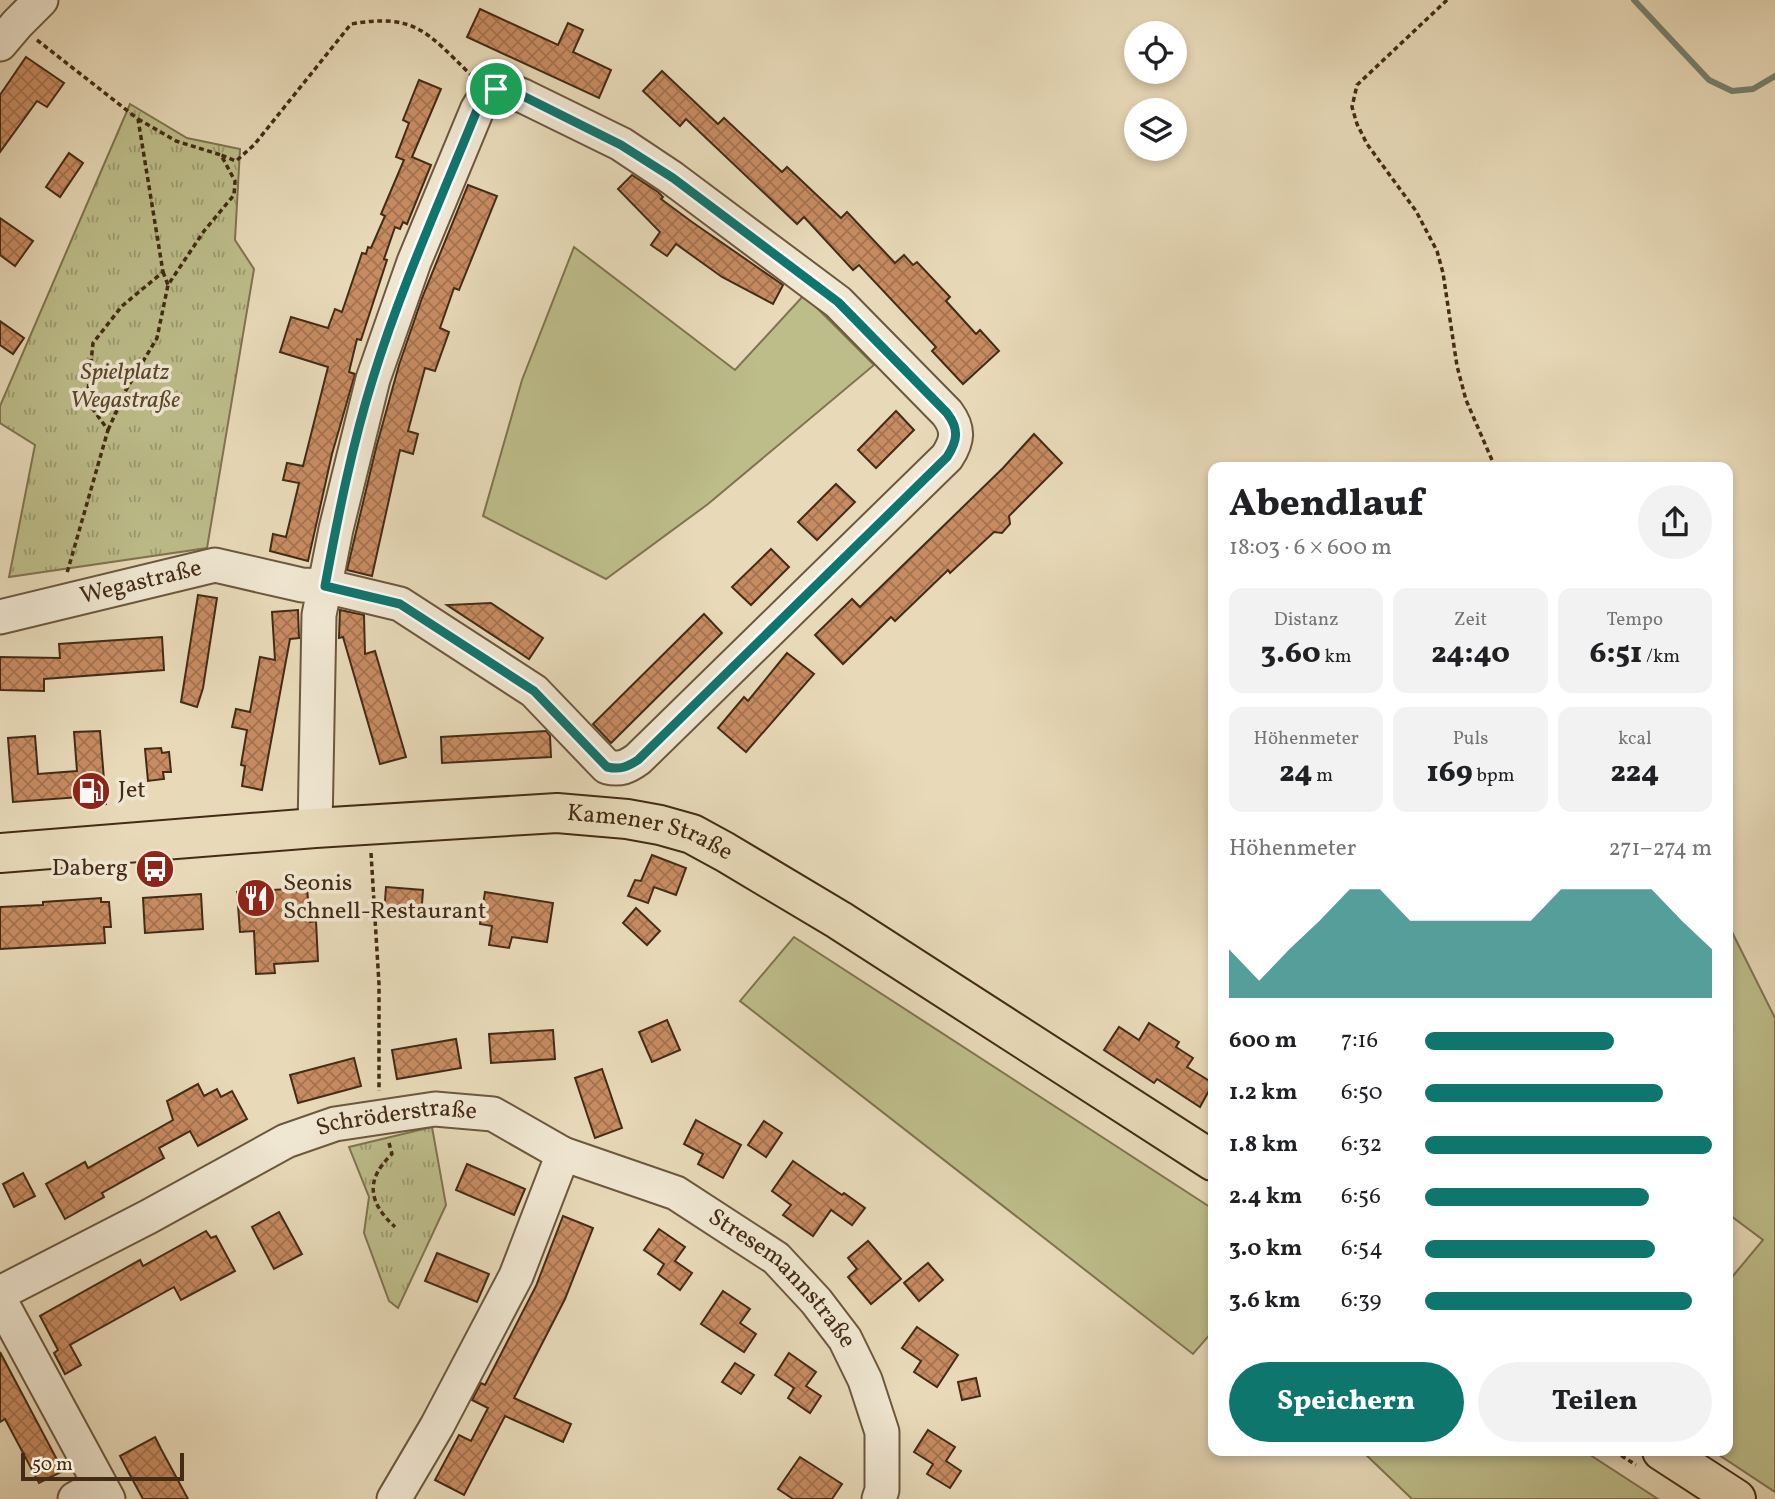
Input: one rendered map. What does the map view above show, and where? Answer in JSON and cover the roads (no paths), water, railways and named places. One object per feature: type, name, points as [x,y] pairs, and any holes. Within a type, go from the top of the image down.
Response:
[{"type":"main road","name":"Kamener Straße","points":[[0,853],[315,828],[556,813],[627,819],[660,825],[692,834],[839,920],[1208,1158]]},
{"type":"main road","points":[[1670,1456],[1736,1499]]},
{"type":"street","points":[[8,34],[41,0]]},
{"type":"street","name":"Wegastraße","points":[[0,617],[215,565],[302,585],[325,586],[400,604],[534,691],[607,767],[617,769],[638,760],[947,457],[955,445],[955,424],[838,302],[673,178],[621,145],[523,96],[508,90],[488,92],[477,110],[414,262],[373,379],[336,529],[325,586]]},
{"type":"street","points":[[315,828],[319,615],[325,586]]},
{"type":"street","name":"Schröderstraße","points":[[0,1293],[148,1217],[286,1141],[335,1124],[435,1109],[493,1114],[563,1154]]},
{"type":"street","points":[[394,1499],[437,1426],[516,1276],[563,1154]]},
{"type":"street","name":"Stresemannstraße","points":[[563,1154],[676,1194],[776,1258],[816,1301],[845,1339],[866,1380],[882,1432],[882,1490],[879,1499]]},
{"type":"street","points":[[0,1300],[94,1494]]},
{"type":"waterway","points":[[1634,0],[1709,80],[1732,91],[1753,89],[1775,76]]},
{"type":"place","name":"Jet","points":[[91,791]]},
{"type":"place","name":"Daberg","points":[[155,869]]},
{"type":"place","name":"Seonis Schnell-Restaurant","points":[[256,898]]},
{"type":"park label","name":"Spielplatz Wegastraße","points":[[125,387]]}]
